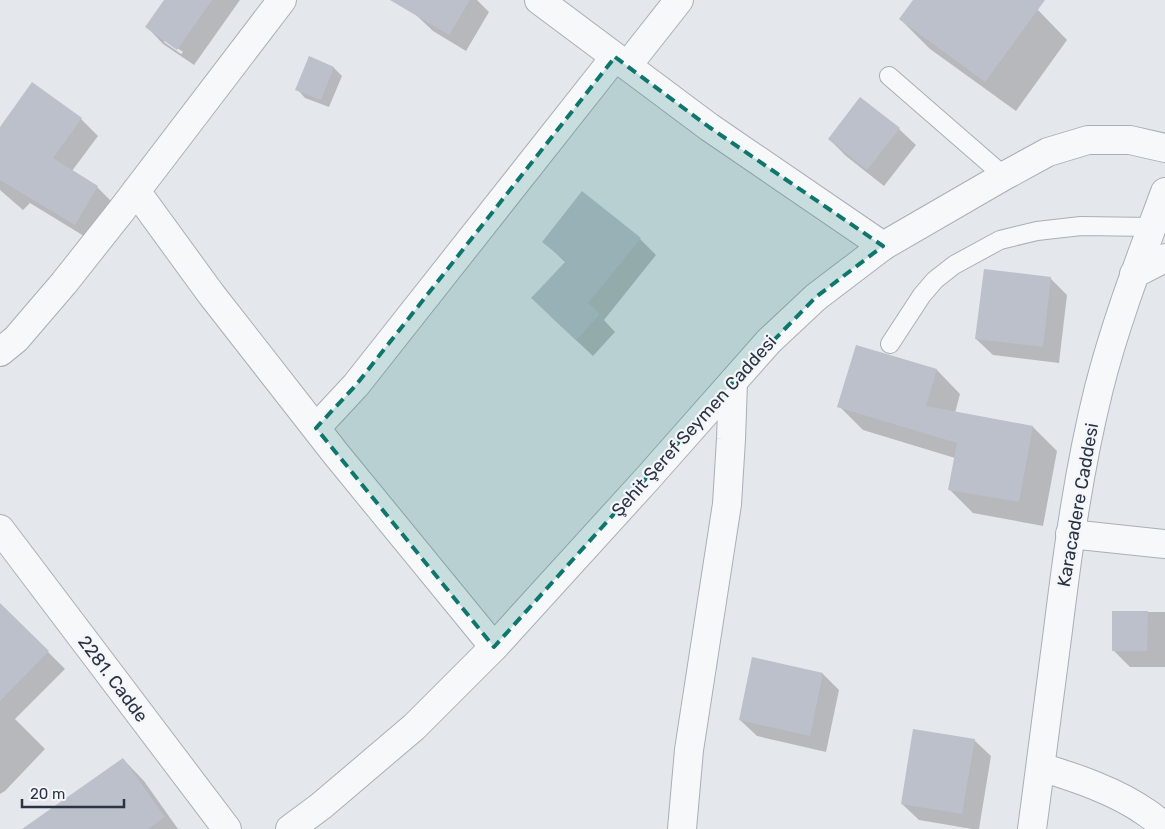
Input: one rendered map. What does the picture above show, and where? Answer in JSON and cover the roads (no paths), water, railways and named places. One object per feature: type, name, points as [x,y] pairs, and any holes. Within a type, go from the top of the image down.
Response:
[{"type":"street","points":[[0,352],[22,332],[69,276],[282,0]]},
{"type":"street","points":[[539,0],[709,127],[883,246]]},
{"type":"street","points":[[316,428],[356,385],[621,62],[679,0]]},
{"type":"street","name":"Şehit Şeref Seymen Caddesi","points":[[290,829],[322,806],[414,727],[494,647],[769,341],[816,297],[883,246],[1048,152],[1088,140],[1130,140],[1165,148]]},
{"type":"street","points":[[136,191],[211,294],[342,462],[494,647]]},
{"type":"street","name":"Karacadere Caddesi","points":[[1032,829],[1070,534],[1099,390],[1114,334],[1134,274],[1165,192]]},
{"type":"street","points":[[1134,274],[1165,258]]},
{"type":"street","points":[[682,829],[689,750],[727,504],[733,382]]},
{"type":"street","name":"2281. Cadde","points":[[0,529],[227,829]]},
{"type":"street","points":[[1070,534],[1165,544]]},
{"type":"street","points":[[1040,766],[1084,781],[1118,797],[1146,812],[1165,827]]},
{"type":"lane","points":[[889,76],[1004,176]]},
{"type":"lane","points":[[890,344],[922,295],[935,280],[954,266],[1000,240],[1037,231],[1081,226],[1152,227]]}]
